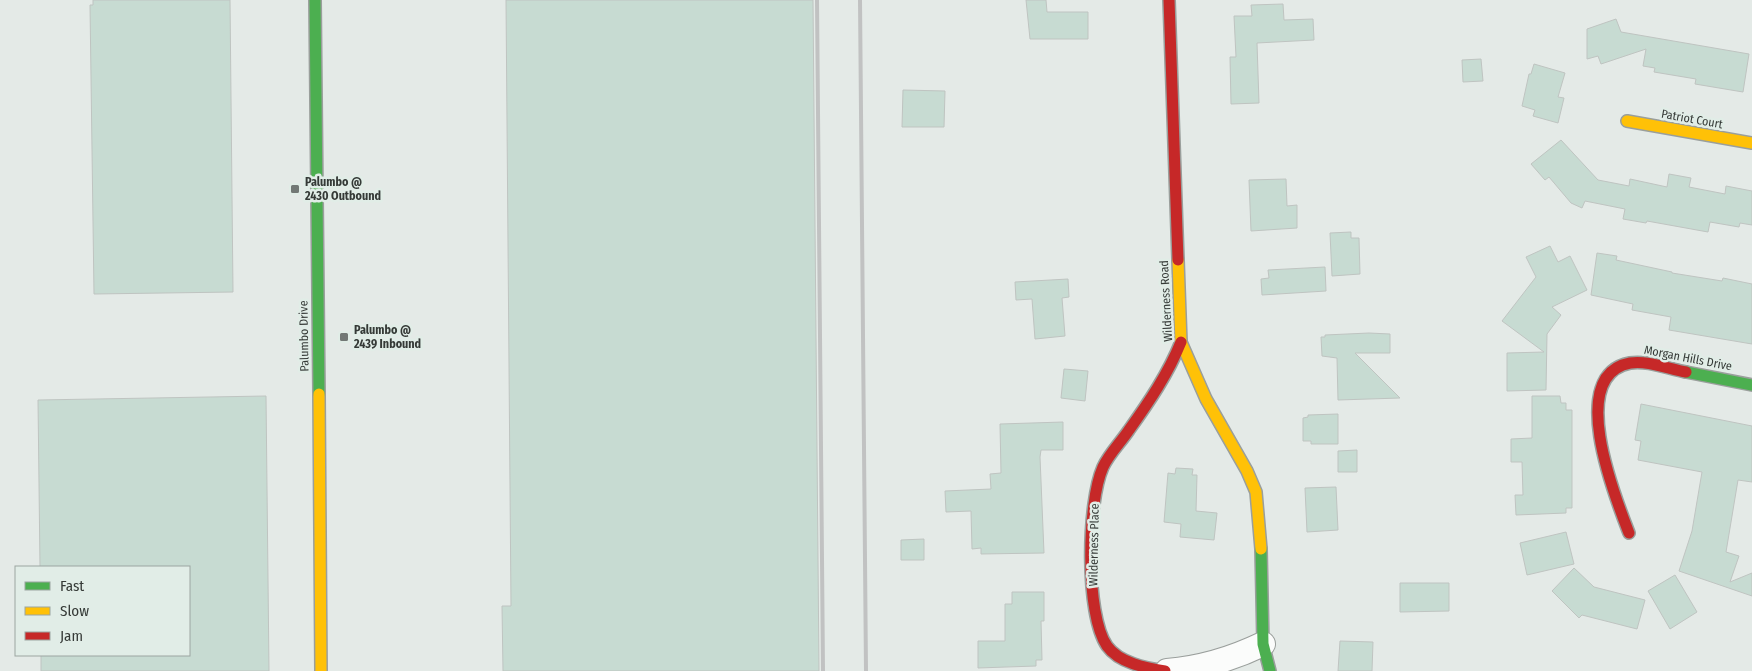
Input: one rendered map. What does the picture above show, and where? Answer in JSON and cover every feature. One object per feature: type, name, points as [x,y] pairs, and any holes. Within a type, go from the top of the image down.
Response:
[{"type":"street","name":"Palumbo Drive","points":[[315,0],[320,671]]},
{"type":"street","name":"Wilderness Road","points":[[1169,0],[1181,342],[1206,400],[1247,471],[1256,492],[1261,551],[1263,644],[1270,671]]},
{"type":"street","name":"Patriot Court","points":[[1627,121],[1752,143]]},
{"type":"street","name":"Wilderness Place","points":[[1181,342],[1174,363],[1160,387],[1102,468],[1091,514],[1093,601],[1099,632],[1108,647],[1125,659],[1145,668],[1166,671],[1196,668],[1235,658],[1263,644]]},
{"type":"street","name":"Morgan Hills Drive","points":[[1629,533],[1605,469],[1599,403],[1604,380],[1609,373],[1625,363],[1636,362],[1752,384]]},
{"type":"building","points":[[93,0],[230,0],[233,292],[94,294],[90,5],[93,5]]},
{"type":"building","points":[[506,0],[813,0],[819,671],[503,671],[502,606],[511,606]]},
{"type":"building","points":[[1026,0],[1046,0],[1047,12],[1088,12],[1088,39],[1030,39]]},
{"type":"building","points":[[1283,4],[1284,20],[1313,19],[1314,40],[1257,43],[1259,103],[1231,104],[1230,57],[1236,57],[1234,16],[1252,16],[1251,5]]},
{"type":"building","points":[[1616,19],[1621,32],[1749,54],[1743,92],[1695,84],[1696,79],[1654,72],[1655,68],[1643,66],[1646,49],[1601,64],[1598,56],[1587,59],[1587,29]]},
{"type":"building","points":[[1481,59],[1483,81],[1463,82],[1462,60]]},
{"type":"building","points":[[1534,64],[1565,73],[1558,97],[1564,98],[1558,123],[1533,116],[1535,110],[1522,106],[1529,74],[1531,74]]},
{"type":"building","points":[[903,90],[945,91],[944,127],[902,127]]},
{"type":"building","points":[[1561,140],[1598,180],[1629,186],[1630,179],[1667,187],[1669,174],[1691,178],[1689,187],[1725,194],[1726,186],[1752,191],[1752,225],[1740,223],[1739,227],[1710,222],[1708,232],[1647,221],[1646,223],[1623,219],[1625,209],[1585,201],[1582,208],[1571,203],[1549,177],[1545,180],[1531,164]]},
{"type":"building","points":[[1286,179],[1287,206],[1297,205],[1297,228],[1251,231],[1249,180]]},
{"type":"building","points":[[1351,232],[1351,238],[1359,238],[1360,274],[1332,276],[1330,233]]},
{"type":"building","points":[[1550,246],[1558,262],[1570,256],[1587,290],[1552,307],[1561,315],[1547,334],[1546,390],[1507,391],[1507,353],[1544,352],[1502,321],[1536,277],[1526,257]]},
{"type":"building","points":[[1597,253],[1617,256],[1616,260],[1672,273],[1722,281],[1723,278],[1752,284],[1752,344],[1669,330],[1671,317],[1632,310],[1633,304],[1591,295]]},
{"type":"building","points":[[1325,267],[1326,291],[1262,295],[1261,279],[1269,278],[1268,270]]},
{"type":"building","points":[[1068,279],[1069,297],[1062,298],[1065,336],[1035,339],[1032,299],[1016,300],[1015,282]]},
{"type":"building","points":[[1390,334],[1390,353],[1355,353],[1400,398],[1338,400],[1337,358],[1322,356],[1321,337],[1325,337],[1325,335]]},
{"type":"building","points":[[1064,369],[1088,371],[1085,401],[1061,398]]},
{"type":"building","points":[[266,396],[269,671],[41,671],[41,656],[190,656],[190,566],[40,566],[38,400]]},
{"type":"building","points":[[1532,396],[1560,396],[1561,403],[1566,403],[1566,410],[1572,410],[1572,508],[1566,508],[1566,513],[1516,515],[1515,495],[1523,495],[1522,462],[1511,462],[1511,439],[1532,438]]},
{"type":"building","points":[[1641,404],[1752,426],[1752,482],[1738,480],[1726,552],[1739,556],[1730,582],[1752,573],[1752,596],[1679,571],[1692,531],[1702,472],[1638,460],[1641,441],[1635,440]]},
{"type":"building","points":[[1338,414],[1338,444],[1311,444],[1311,441],[1303,441],[1303,418],[1308,417],[1308,415]]},
{"type":"building","points":[[1063,422],[1063,450],[1041,450],[1044,553],[981,554],[981,548],[972,549],[971,511],[946,512],[945,491],[991,489],[990,474],[1001,473],[1000,424]]},
{"type":"building","points":[[1357,450],[1357,472],[1338,472],[1338,451]]},
{"type":"building","points":[[1176,468],[1193,469],[1192,475],[1197,475],[1196,511],[1217,513],[1214,540],[1180,537],[1181,524],[1164,522],[1168,473],[1175,474]]},
{"type":"building","points":[[1336,487],[1338,530],[1307,532],[1305,488]]},
{"type":"building","points":[[1566,532],[1574,564],[1527,575],[1520,543]]},
{"type":"building","points":[[924,539],[924,560],[901,560],[901,540]]},
{"type":"building","points":[[1574,568],[1594,587],[1645,600],[1637,629],[1582,615],[1579,618],[1552,591]]},
{"type":"building","points":[[1675,575],[1697,612],[1670,629],[1648,591]]},
{"type":"building","points":[[1400,583],[1449,583],[1449,611],[1400,612]]},
{"type":"building","points":[[1012,592],[1044,592],[1044,621],[1041,621],[1042,660],[1036,660],[1036,666],[978,668],[978,641],[1005,641],[1005,604],[1012,604]]},
{"type":"building","points":[[1340,641],[1373,642],[1372,671],[1338,671]]},
{"type":"railway","points":[[817,0],[823,671]]},
{"type":"railway","points":[[860,0],[866,671]]},
{"type":"traffic: fast","points":[[315,0],[319,394]]},
{"type":"traffic: fast","points":[[1686,372],[1752,385]]},
{"type":"traffic: fast","points":[[1261,549],[1263,644],[1270,671]]},
{"type":"traffic: slow","points":[[1627,121],[1752,143]]},
{"type":"traffic: slow","points":[[1178,260],[1181,342],[1206,399],[1247,471],[1256,492],[1261,549]]},
{"type":"traffic: slow","points":[[319,394],[321,671]]},
{"type":"traffic: jam","points":[[1169,0],[1178,260]]},
{"type":"traffic: jam","points":[[1165,671],[1126,661],[1118,657],[1107,646],[1100,631],[1095,610],[1092,585],[1091,531],[1098,484],[1103,467],[1108,457],[1158,388],[1181,342]]},
{"type":"traffic: jam","points":[[1629,533],[1614,493],[1600,439],[1598,413],[1601,390],[1611,372],[1630,363],[1651,364],[1686,372]]},
{"type":"place","name":"Palumbo @ 2430 Outbound","points":[[295,189]]},
{"type":"place","name":"Palumbo @ 2439 Inbound","points":[[344,337]]}]
